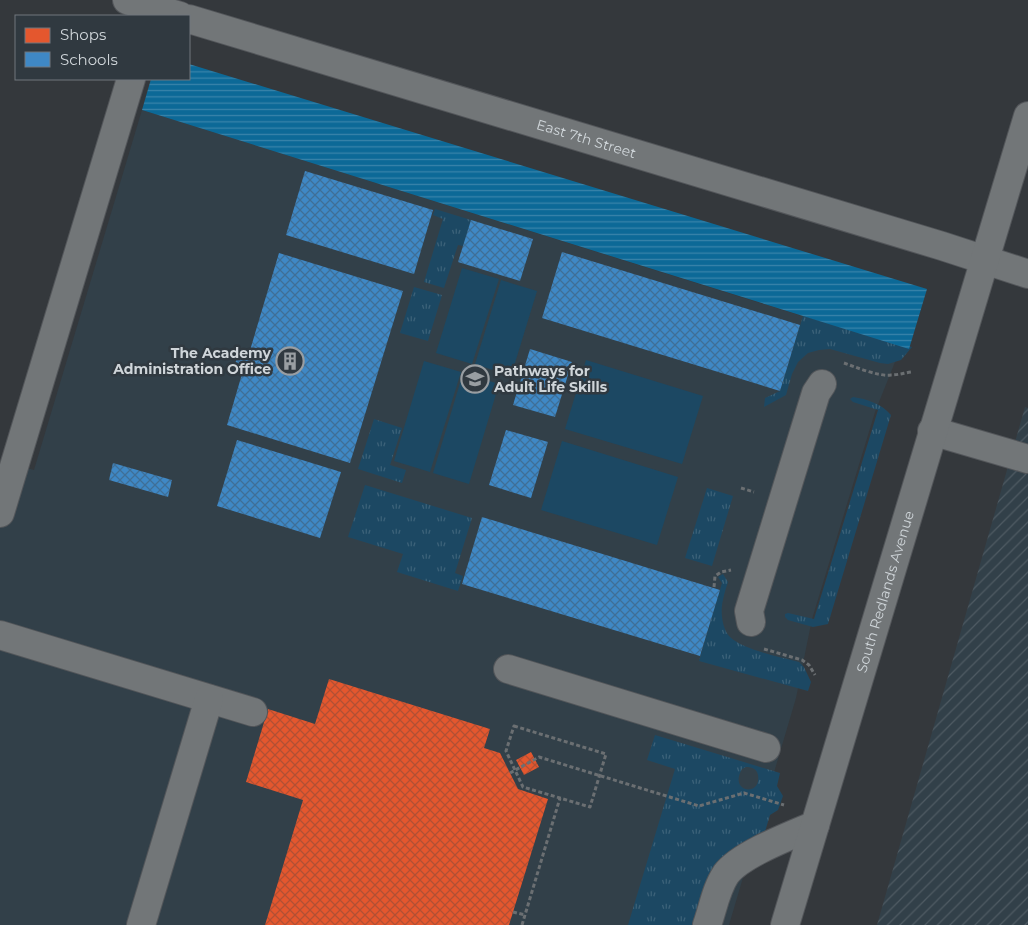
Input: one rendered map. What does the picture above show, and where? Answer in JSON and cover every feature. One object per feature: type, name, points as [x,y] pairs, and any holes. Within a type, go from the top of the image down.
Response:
[{"type":"street","points":[[127,0],[152,12],[173,15]]},
{"type":"street","name":"East 7th Street","points":[[190,19],[984,259],[1028,274]]},
{"type":"street","points":[[0,513],[7,472],[132,80]]},
{"type":"street","name":"South Redlands Avenue","points":[[785,925],[1028,116]]},
{"type":"street","points":[[751,622],[749,611],[816,393],[822,384]]},
{"type":"street","points":[[932,431],[1028,459]]},
{"type":"street","points":[[0,635],[253,712]]},
{"type":"street","points":[[508,669],[766,748]]},
{"type":"street","points":[[141,925],[209,699]]},
{"type":"street","points":[[708,925],[720,886],[727,873],[736,864],[756,852],[815,825]]},
{"type":"path","points":[[741,488],[755,493]]},
{"type":"path","points":[[714,588],[715,576],[721,572],[732,570]]},
{"type":"path","points":[[514,726],[606,754],[600,775],[590,807],[523,787],[506,752],[514,726]]},
{"type":"path","points":[[510,774],[539,757],[699,806],[744,793],[784,805]]},
{"type":"path","points":[[522,925],[560,798]]},
{"type":"path","points":[[513,912],[525,915]]},
{"type":"shaded area","points":[[190,64],[927,289],[909,349],[142,110],[151,80],[190,80]]},
{"type":"shaded area","points":[[142,110],[901,347],[875,412],[812,619],[796,698],[729,925],[0,925],[0,460],[34,470]]},
{"type":"shaded area","points":[[1025,407],[1028,408],[1028,925],[877,925]]},
{"type":"green space","points":[[435,209],[471,220],[463,246],[458,245],[444,288],[424,282],[443,219],[433,215]]},
{"type":"green space","points":[[462,268],[499,279],[472,364],[436,353]]},
{"type":"green space","points":[[501,280],[537,291],[511,376],[475,364]]},
{"type":"green space","points":[[414,287],[442,295],[428,341],[400,333]]},
{"type":"green space","points":[[803,316],[912,347],[901,360],[888,364],[830,349],[808,353],[798,362],[792,374],[786,395],[764,407],[765,398],[780,391]]},
{"type":"green space","points":[[586,360],[703,396],[682,464],[565,429]]},
{"type":"green space","points":[[424,361],[461,372],[430,472],[394,461]]},
{"type":"green space","points":[[463,373],[499,384],[469,484],[433,473]]},
{"type":"green space","points":[[853,397],[874,403],[891,415],[828,624],[813,627],[788,620],[785,614],[814,619],[878,410],[853,402],[850,399]]},
{"type":"green space","points":[[374,419],[402,428],[390,465],[406,470],[402,483],[358,469]]},
{"type":"green space","points":[[562,441],[678,477],[657,545],[541,510]]},
{"type":"green space","points":[[365,485],[472,518],[455,573],[463,576],[458,591],[397,572],[403,554],[348,537]]},
{"type":"green space","points":[[707,488],[733,496],[712,566],[685,558]]},
{"type":"green space","points":[[723,574],[728,582],[722,609],[723,625],[727,634],[744,646],[799,662],[804,667],[811,682],[808,691],[699,661],[722,583],[718,577]]},
{"type":"green space","points":[[655,735],[780,773],[777,786],[783,796],[778,810],[770,815],[764,835],[694,925],[628,925],[675,769],[647,760]],"holes":[[[748,767],[757,771],[758,775],[758,782],[751,789],[746,789],[739,783],[742,769]]]},
{"type":"building: Shops","points":[[329,679],[490,729],[484,748],[500,753],[518,789],[548,799],[509,925],[265,925],[303,800],[246,782],[268,709],[315,724]]},
{"type":"building: Shops","points":[[531,752],[539,767],[524,775],[516,760]]},
{"type":"building: Schools","points":[[305,171],[433,210],[414,274],[286,235]]},
{"type":"building: Schools","points":[[471,220],[533,239],[520,281],[458,262]]},
{"type":"building: Schools","points":[[562,252],[800,325],[780,391],[542,318]]},
{"type":"building: Schools","name":"The Academy Administration Office","points":[[279,253],[403,291],[350,463],[227,425],[242,374],[233,371],[238,354],[248,357]]},
{"type":"building: Schools","points":[[530,349],[572,362],[555,417],[513,405]]},
{"type":"building: Schools","points":[[506,430],[548,442],[531,498],[489,485]]},
{"type":"building: Schools","points":[[237,440],[341,472],[320,538],[217,506]]},
{"type":"building: Schools","points":[[113,463],[172,480],[168,497],[109,480]]},
{"type":"building: Schools","points":[[482,517],[720,590],[700,656],[462,584]]},
{"type":"place","name":"The Academy Administration Office","points":[[290,361]]},
{"type":"place","name":"Pathways for Adult Life Skills","points":[[475,379]]}]
